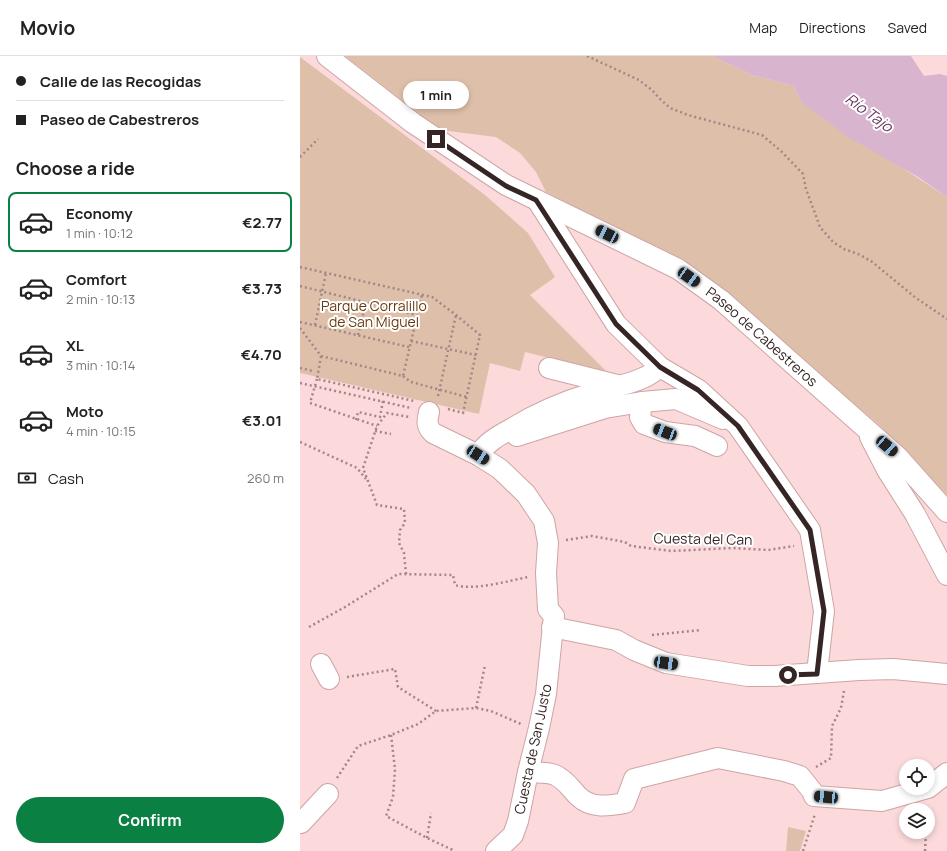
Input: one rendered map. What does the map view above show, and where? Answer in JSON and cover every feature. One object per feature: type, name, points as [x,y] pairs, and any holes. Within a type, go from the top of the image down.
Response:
[{"type":"street","name":"Paseo de Cabestreros","points":[[327,56],[413,124],[506,186],[678,269],[721,300],[898,456],[947,512]]},
{"type":"street","points":[[536,200],[616,324],[660,367],[698,390],[738,426],[810,530],[824,611],[817,674]]},
{"type":"street","points":[[484,448],[525,420],[556,406],[589,394],[621,386],[645,377],[660,367]]},
{"type":"street","points":[[549,368],[621,386]]},
{"type":"street","points":[[484,448],[605,408],[642,402],[676,399],[738,426]]},
{"type":"street","points":[[642,402],[640,417],[644,424],[665,432],[695,436],[717,446]]},
{"type":"street","name":"Cuesta de San Justo","points":[[432,406],[428,427],[433,433],[484,448],[500,469],[526,494],[544,521],[548,542],[546,573],[548,609],[554,616],[546,694],[518,821],[514,832],[496,851]]},
{"type":"street","points":[[864,426],[887,470],[915,514],[947,574]]},
{"type":"street","points":[[552,627],[616,640],[634,650],[666,663],[748,676],[817,674],[893,669],[947,674]]},
{"type":"street","points":[[528,772],[554,774],[565,780],[578,797],[586,802],[603,806],[625,803],[634,779],[718,758],[784,771],[800,776],[812,791],[814,796],[882,801],[928,788],[947,773]]},
{"type":"street","points":[[300,828],[328,794]]},
{"type":"path","points":[[587,56],[639,80],[652,90],[670,108],[688,115],[762,135],[782,152],[803,174],[806,189],[820,227],[833,242],[844,249],[871,261],[916,298],[947,319]]},
{"type":"path","points":[[300,157],[318,139]]},
{"type":"path","points":[[300,267],[432,298],[480,335],[463,413],[317,378]]},
{"type":"path","points":[[315,325],[326,273]]},
{"type":"path","points":[[300,286],[417,315]]},
{"type":"path","points":[[403,376],[422,295]]},
{"type":"path","points":[[358,335],[366,302]]},
{"type":"path","points":[[432,406],[440,390],[456,315]]},
{"type":"path","points":[[300,322],[409,347]]},
{"type":"path","points":[[300,328],[320,356],[403,376],[411,382],[467,397]]},
{"type":"path","points":[[411,341],[476,355]]},
{"type":"path","points":[[320,356],[317,378],[310,403],[377,426]]},
{"type":"path","points":[[300,368],[313,371]]},
{"type":"path","points":[[300,383],[382,401],[432,406]]},
{"type":"path","points":[[356,420],[358,412],[380,417],[383,394]]},
{"type":"path","points":[[394,414],[387,413],[377,426],[364,468],[377,505],[404,510],[405,523],[400,530],[399,543],[404,553],[406,574]]},
{"type":"path","points":[[375,431],[391,434]]},
{"type":"path","points":[[300,442],[357,468],[368,480]]},
{"type":"path","name":"Cuesta del Can","points":[[548,542],[592,536],[625,542],[631,546],[671,551],[732,548],[768,550],[812,544]]},
{"type":"path","points":[[309,628],[398,574],[453,575],[455,585],[461,587],[492,585],[546,573]]},
{"type":"path","points":[[616,640],[701,630]]},
{"type":"path","points":[[476,708],[485,665]]},
{"type":"path","points":[[325,671],[395,670],[398,687],[436,712]]},
{"type":"path","points":[[800,776],[830,758],[832,726],[841,708],[847,671]]},
{"type":"path","points":[[328,794],[358,746],[418,724],[436,712],[476,708],[490,711],[539,731]]},
{"type":"path","points":[[391,735],[395,769],[393,797],[386,816],[455,851]]},
{"type":"path","points":[[427,838],[430,813]]},
{"type":"path","points":[[804,850],[815,814]]},
{"type":"path","points":[[925,851],[926,839]]},
{"type":"green space","points":[[345,56],[712,56],[752,75],[794,86],[801,102],[947,197],[947,495],[878,424],[691,267],[546,192],[536,172],[520,153],[496,137],[440,130]]},
{"type":"green space","name":"Parque Corralillo de San Miguel","points":[[300,57],[485,195],[528,233],[555,277],[530,295],[607,372],[525,352],[520,371],[490,363],[479,414],[300,373]]},
{"type":"green space","points":[[788,827],[806,831],[800,851],[786,851]]},
{"type":"water","name":"Río Tajo","points":[[712,56],[911,56],[924,76],[940,74],[947,76],[947,197],[918,177],[848,137],[801,102],[794,86],[752,75]]},
{"type":"route","points":[[436,139],[506,186],[536,200],[616,324],[660,367],[698,390],[738,426],[810,530],[824,611],[817,674],[788,675]]}]
